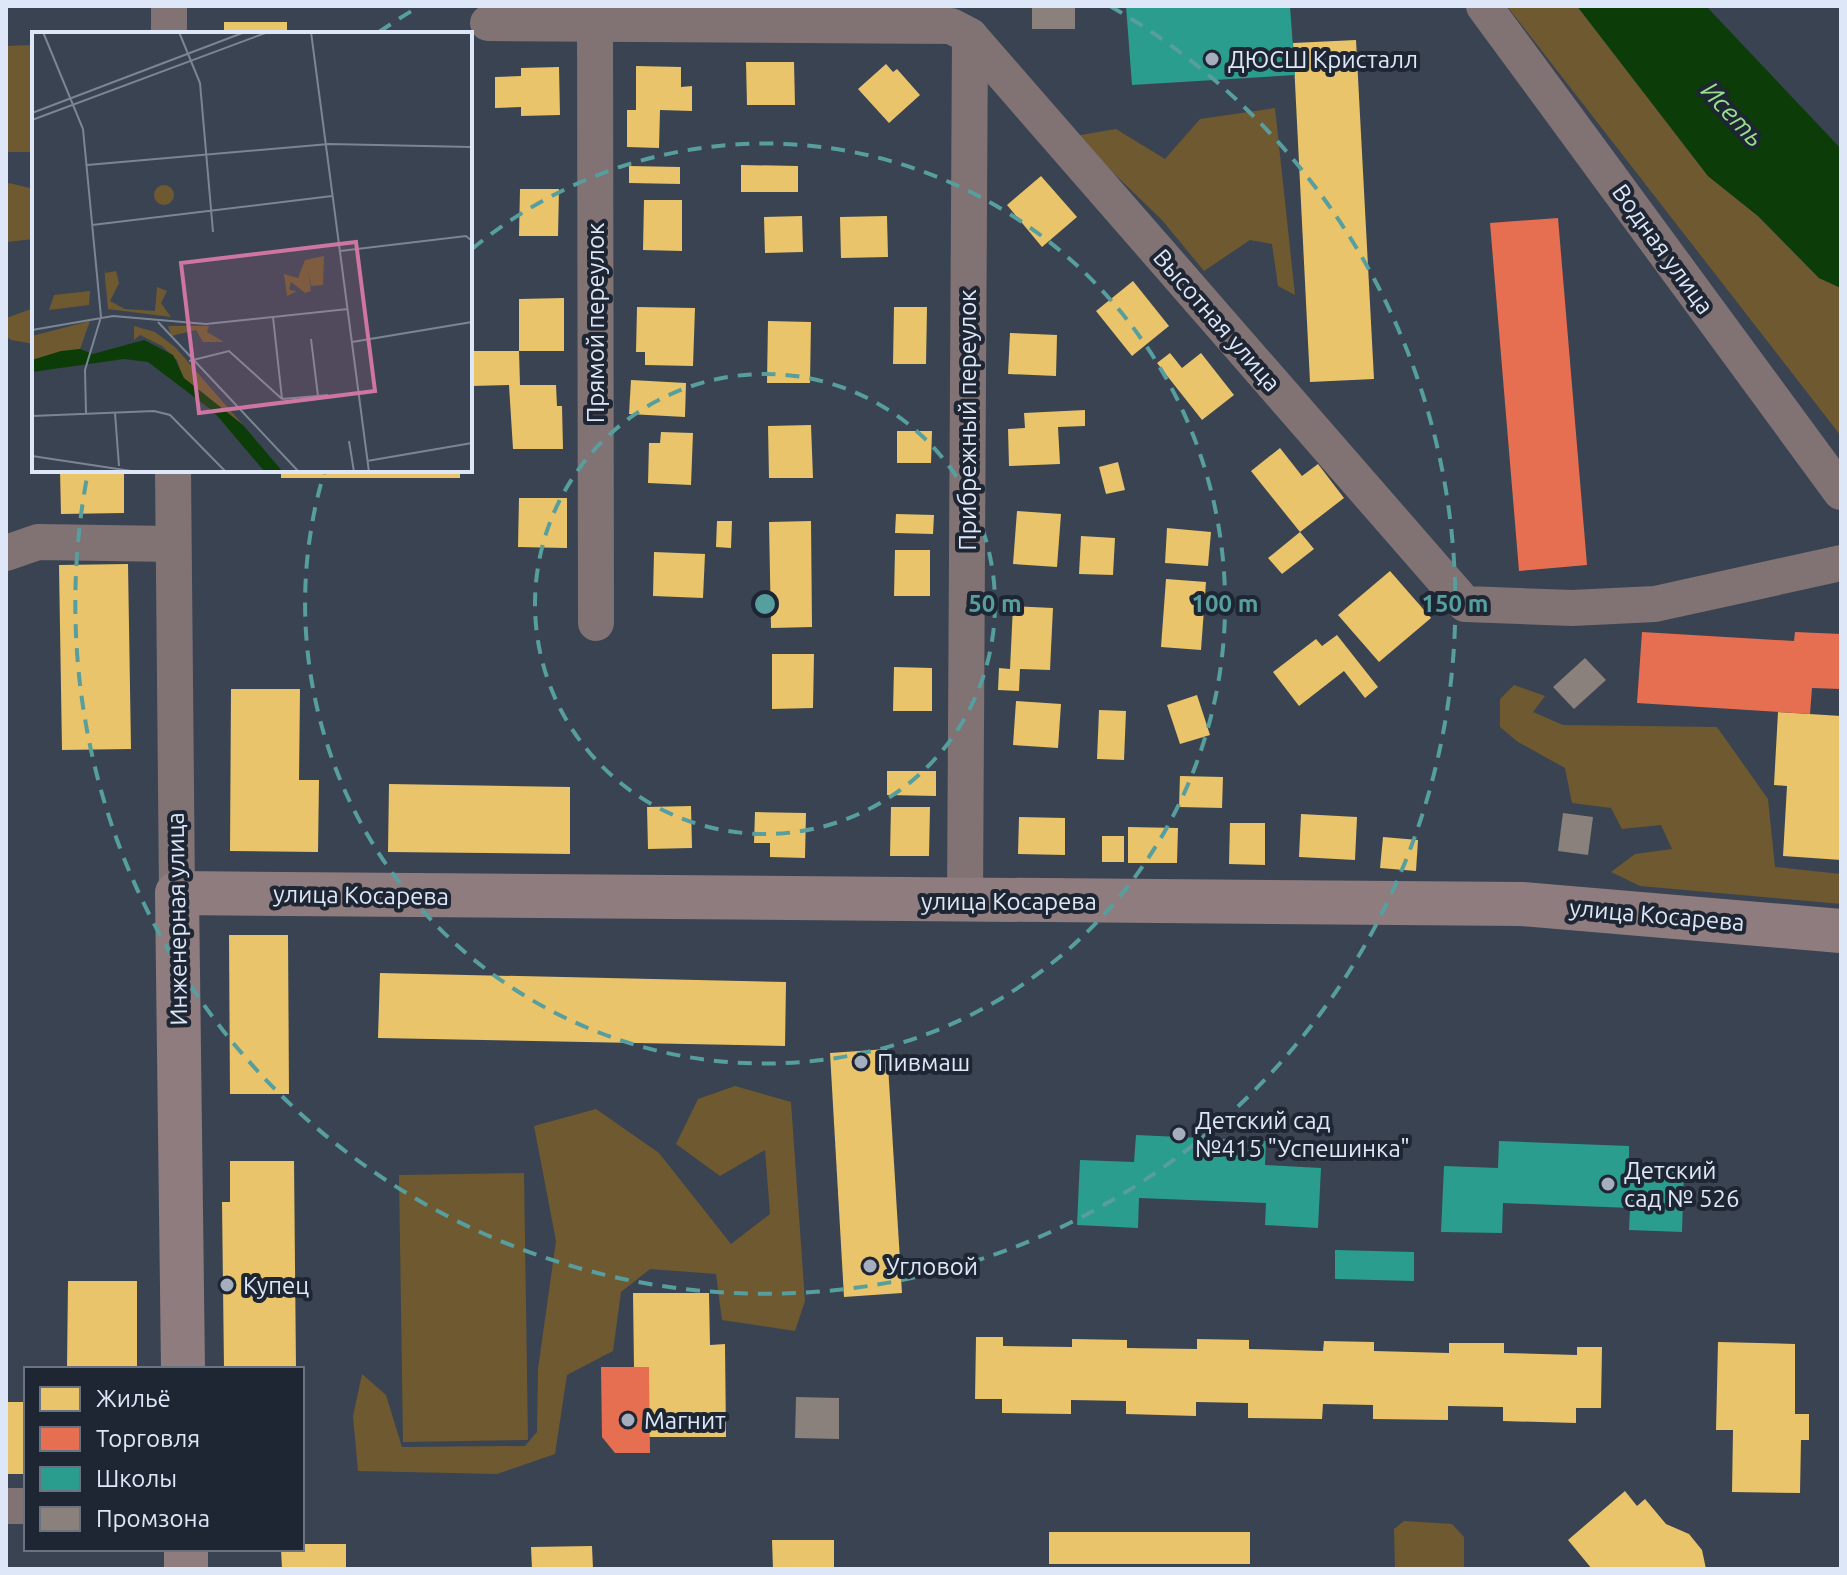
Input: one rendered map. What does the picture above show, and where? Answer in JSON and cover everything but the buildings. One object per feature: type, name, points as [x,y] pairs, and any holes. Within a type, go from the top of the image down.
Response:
[{"type":"street","points":[[169,6],[169,32]]},
{"type":"street","name":"Водная улица","points":[[1484,6],[1841,492]]},
{"type":"street","points":[[488,23],[951,26],[970,36]]},
{"type":"street","name":"Прямой переулок","points":[[595,23],[596,623]]},
{"type":"street","name":"Высотная улица","points":[[970,36],[1465,604],[1572,608],[1655,604],[1841,563]]},
{"type":"street","name":"Прибрежный переулок","points":[[965,901],[970,36]]},
{"type":"street","name":"Инженерная улица","points":[[173,472],[183,1367]]},
{"type":"street","points":[[6,553],[38,542],[173,544]]},
{"type":"street","name":"улица Косарева","points":[[177,893],[1522,904],[1841,931]]},
{"type":"shaded area","points":[[1507,6],[1577,6],[1708,176],[1758,216],[1819,278],[1841,288],[1841,436]]},
{"type":"shaded area","points":[[32,45],[32,152],[6,152],[6,46]]},
{"type":"shaded area","points":[[1275,108],[1295,295],[1278,286],[1272,244],[1250,240],[1204,271],[1162,220],[1075,136],[1116,129],[1165,159],[1200,119]]},
{"type":"shaded area","points":[[6,184],[32,189],[32,239],[6,242]]},
{"type":"shaded area","points":[[32,309],[32,344],[11,340],[6,336],[6,318]]},
{"type":"shaded area","points":[[1514,685],[1545,696],[1533,712],[1563,725],[1717,727],[1768,799],[1775,867],[1841,874],[1841,904],[1640,886],[1611,872],[1635,854],[1672,849],[1661,825],[1622,829],[1611,808],[1572,803],[1565,768],[1518,742],[1500,727],[1500,699]]},
{"type":"shaded area","points":[[735,1086],[791,1102],[805,1301],[795,1331],[722,1320],[716,1274],[650,1269],[621,1292],[613,1351],[567,1375],[555,1454],[497,1474],[358,1471],[353,1416],[362,1374],[386,1395],[402,1447],[525,1446],[537,1432],[538,1369],[556,1241],[534,1126],[596,1109],[659,1153],[731,1244],[770,1214],[765,1150],[720,1176],[676,1144],[698,1099]]},
{"type":"shaded area","points":[[524,1173],[528,1440],[403,1442],[399,1175]]},
{"type":"shaded area","points":[[1404,1521],[1452,1524],[1464,1537],[1464,1569],[1395,1569],[1394,1529]]},
{"type":"water","name":"Исеть","points":[[1577,6],[1706,6],[1828,135],[1841,149],[1841,288],[1819,278],[1758,216],[1708,176]]},
{"type":"place","name":"ДЮСШ Кристалл","points":[[1212,59]]},
{"type":"place","name":"Пивмаш","points":[[861,1062]]},
{"type":"place","name":"Детский сад №415 \"Успешинка\"","points":[[1179,1134]]},
{"type":"place","name":"Детcкий сад № 526","points":[[1608,1184]]},
{"type":"place","name":"Угловой","points":[[870,1266]]},
{"type":"place","name":"Купец","points":[[227,1285]]},
{"type":"place","name":"Магнит","points":[[628,1420]]}]
